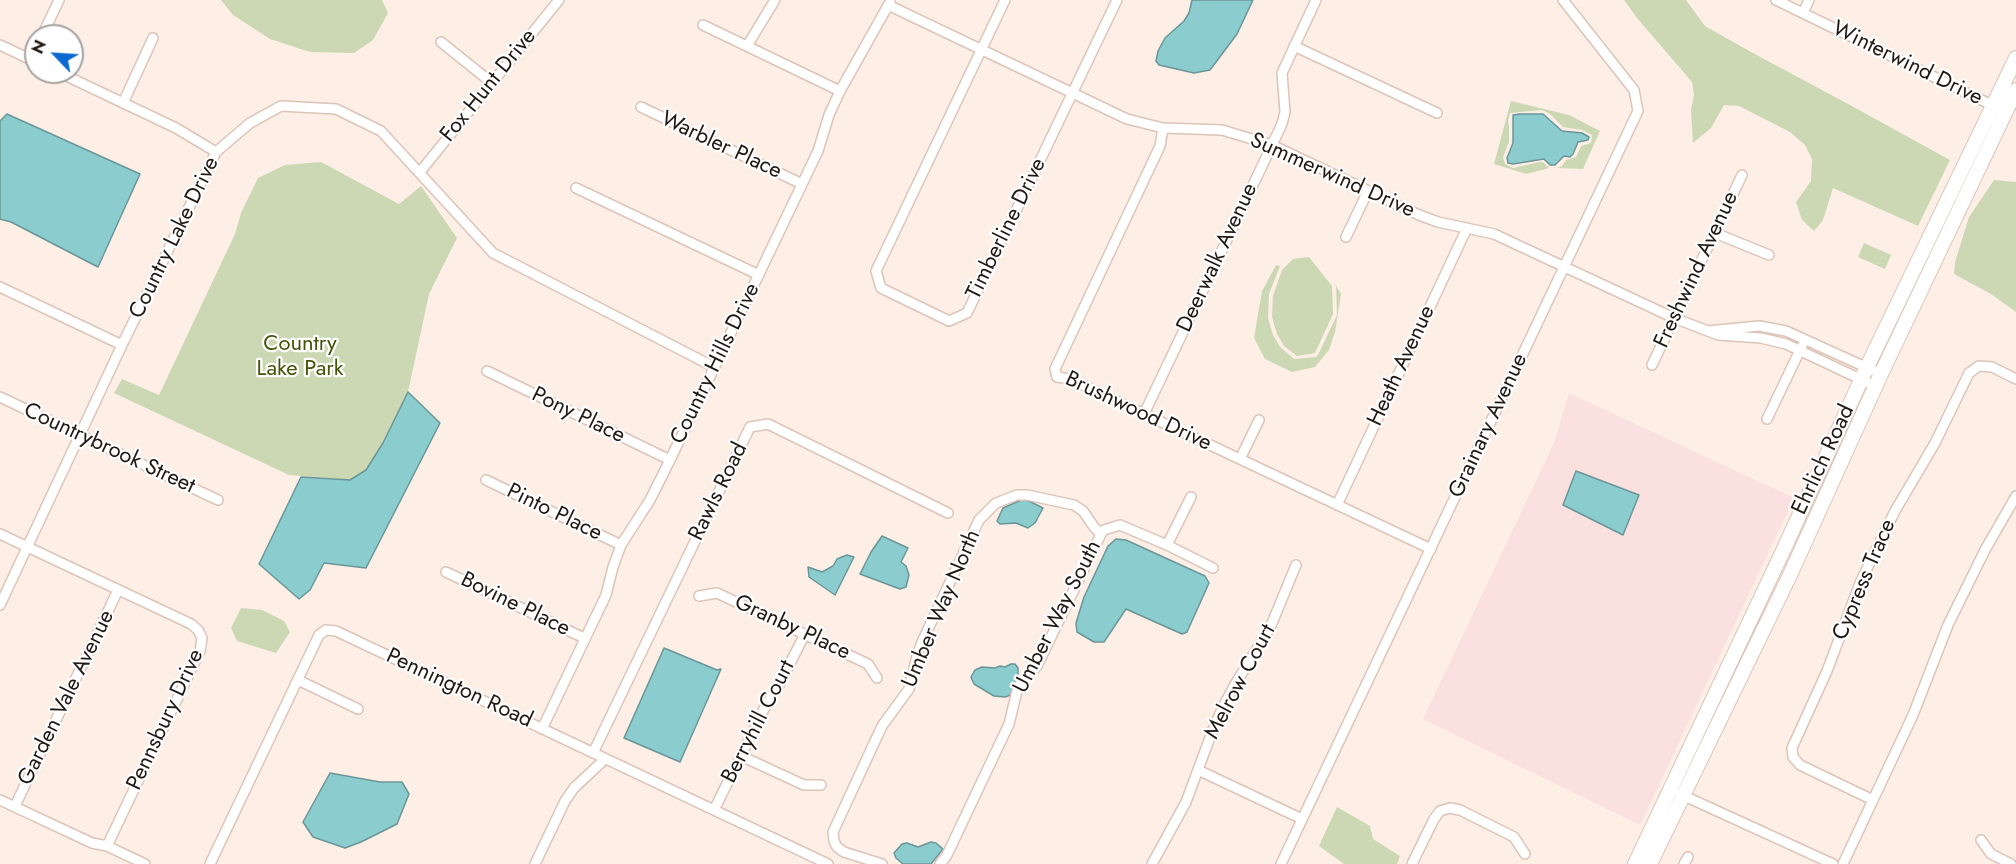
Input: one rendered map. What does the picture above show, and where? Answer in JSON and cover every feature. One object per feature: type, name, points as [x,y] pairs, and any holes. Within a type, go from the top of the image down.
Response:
[{"type":"main road","name":"Ehrlich Road","points":[[1635,864],[1677,792],[1790,575],[1999,109],[2016,58]]},
{"type":"main road","name":"Ehrlich Road","points":[[1650,864],[1677,792],[1864,373],[1999,109],[2016,90]]},
{"type":"street","points":[[48,24],[59,0]]},
{"type":"street","points":[[747,46],[775,0]]},
{"type":"street","name":"Timberline Drive","points":[[1005,0],[876,271],[881,288],[949,321],[967,313],[1117,0]]},
{"type":"street","name":"Deerwalk Avenue","points":[[1144,414],[1282,124],[1285,112],[1282,73],[1316,0]]},
{"type":"street","name":"Grainary Avenue","points":[[1281,864],[1638,111],[1634,90],[1563,0]]},
{"type":"street","name":"Winterwind Drive","points":[[1776,0],[1999,109]]},
{"type":"street","points":[[1803,13],[1809,0]]},
{"type":"street","name":"Fox Hunt Drive","points":[[420,172],[556,1]]},
{"type":"street","name":"Summerwind Drive","points":[[889,3],[981,50],[1127,119],[1162,128],[1222,130],[1272,144],[1419,215],[1494,234],[1674,318],[1718,335],[1774,340],[1878,380]]},
{"type":"street","name":"Country Hills Drive","points":[[542,729],[606,595],[621,545],[650,500],[670,460],[818,151],[829,115],[840,91],[889,3]]},
{"type":"street","points":[[703,25],[840,91]]},
{"type":"street","points":[[123,103],[153,38]]},
{"type":"street","points":[[441,42],[492,82]]},
{"type":"street","points":[[0,45],[24,56]]},
{"type":"street","points":[[1294,46],[1437,113]]},
{"type":"street","points":[[83,84],[176,128],[216,152]]},
{"type":"street","name":"Country Lake Drive","points":[[0,605],[79,435],[216,152],[250,123],[281,106],[336,109],[381,131],[493,253],[714,367]]},
{"type":"street","name":"Warbler Place","points":[[640,107],[802,184]]},
{"type":"street","name":"Brushwood Drive","points":[[1162,128],[1160,146],[1055,369],[1057,376],[1070,379],[1431,549]]},
{"type":"street","name":"Freshwind Avenue","points":[[1652,365],[1742,175]]},
{"type":"street","points":[[576,188],[759,275]]},
{"type":"street","points":[[1346,237],[1368,191]]},
{"type":"street","name":"Heath Avenue","points":[[1337,505],[1467,228]]},
{"type":"street","points":[[1715,233],[1769,255]]},
{"type":"street","points":[[0,287],[122,345]]},
{"type":"street","name":"Summerwind Drive","points":[[1708,331],[1759,326],[1786,331],[1806,339],[1878,380]]},
{"type":"street","points":[[1767,419],[1806,339]]},
{"type":"street","name":"Cypress Trace","points":[[1873,800],[1800,765],[1793,757],[1792,748],[1827,671],[1860,583],[1895,511],[1935,443],[1969,373],[1979,366],[1992,367],[2016,379]]},
{"type":"street","name":"Pony Place","points":[[487,371],[670,460]]},
{"type":"street","name":"Countrybrook Street","points":[[0,397],[218,500]]},
{"type":"street","points":[[1240,459],[1259,420]]},
{"type":"street","name":"Rawls Road","points":[[593,753],[750,427],[768,424],[948,513]]},
{"type":"street","name":"Pinto Place","points":[[486,480],[621,545]]},
{"type":"street","name":"Umber Way North","points":[[882,864],[844,852],[837,847],[833,832],[882,726],[909,689],[922,642],[980,520],[996,503],[1017,495],[1027,495],[1074,505],[1083,511],[1101,534]]},
{"type":"street","points":[[1843,864],[1913,715],[1948,625],[1984,550],[2016,496]]},
{"type":"street","points":[[1167,545],[1191,497]]},
{"type":"street","name":"Umber Way South","points":[[940,864],[946,857],[1009,724],[1018,687],[1036,666],[1104,530],[1120,525],[1213,568]]},
{"type":"street","name":"Pennsbury Drive","points":[[0,534],[191,624],[202,638],[200,651],[107,846]]},
{"type":"street","name":"Melrow Court","points":[[1152,864],[1173,828],[1222,709],[1270,628],[1296,565]]},
{"type":"street","name":"Bovine Place","points":[[446,572],[584,638]]},
{"type":"street","name":"Garden Vale Avenue","points":[[15,806],[118,590]]},
{"type":"street","name":"Granby Place","points":[[699,596],[717,593],[868,664],[877,678]]},
{"type":"street","name":"Pennington Road","points":[[210,864],[319,635],[326,630],[336,631],[714,810],[811,861],[828,864]]},
{"type":"street","name":"Berryhill Court","points":[[714,810],[765,707],[805,634]]},
{"type":"street","points":[[298,680],[358,709]]},
{"type":"street","points":[[741,756],[804,785],[821,785]]},
{"type":"street","points":[[535,864],[565,801],[574,788],[605,759]]},
{"type":"street","points":[[1198,770],[1302,819]]},
{"type":"street","points":[[1677,792],[1833,864]]},
{"type":"street","points":[[0,800],[92,843],[107,846],[145,864]]},
{"type":"street","points":[[1412,864],[1434,819],[1440,811],[1450,808],[1460,810],[1514,837],[1525,854]]},
{"type":"street","points":[[1981,840],[1991,854],[2011,864]]},
{"type":"street","points":[[1806,864],[1811,854]]},
{"type":"shaded area","points":[[1569,393],[1794,498],[1640,825],[1423,719],[1554,443]]},
{"type":"green space","points":[[221,0],[382,0],[388,13],[373,40],[354,53],[310,52],[270,39],[233,15]]},
{"type":"green space","points":[[1624,0],[1686,0],[1705,26],[1950,160],[1918,226],[1833,188],[1823,220],[1814,231],[1802,220],[1796,202],[1811,181],[1812,159],[1805,145],[1790,132],[1739,106],[1724,105],[1711,128],[1693,143],[1692,82]]},
{"type":"green space","points":[[1511,101],[1569,115],[1600,131],[1583,169],[1557,168],[1562,166],[1566,160],[1576,157],[1581,146],[1591,143],[1592,135],[1582,130],[1563,127],[1550,114],[1542,110],[1510,113],[1509,142],[1503,157],[1505,164],[1513,168],[1543,162],[1549,168],[1526,174],[1494,164]]},
{"type":"green space","name":"Country Lake Park","points":[[321,162],[399,204],[421,186],[457,238],[429,294],[408,392],[383,443],[366,470],[350,480],[289,475],[114,393],[122,379],[159,395],[235,234],[241,213],[258,178],[285,165]]},
{"type":"green space","points":[[1994,180],[2016,182],[2016,312],[1991,294],[1954,274],[1955,262],[1969,217]]},
{"type":"green space","points":[[1864,243],[1891,255],[1885,269],[1858,257]]},
{"type":"green space","points":[[1309,257],[1332,286],[1333,314],[1315,353],[1297,356],[1284,346],[1277,334],[1272,317],[1273,296],[1282,270],[1293,259]]},
{"type":"green space","points":[[1276,265],[1280,266],[1269,294],[1268,318],[1273,335],[1280,347],[1294,359],[1318,355],[1337,315],[1334,282],[1341,294],[1335,332],[1329,350],[1315,367],[1292,372],[1265,359],[1254,338],[1262,291]]},
{"type":"green space","points":[[241,608],[262,610],[284,621],[290,632],[276,653],[237,641],[231,628]]},
{"type":"green space","points":[[1337,807],[1370,826],[1373,839],[1400,856],[1397,864],[1344,864],[1319,846]]},
{"type":"water","points":[[1192,0],[1253,0],[1237,34],[1210,70],[1194,73],[1159,65],[1156,61],[1165,38],[1184,21],[1189,13]]},
{"type":"water","points":[[7,114],[140,174],[98,267],[11,222],[0,219],[0,121]]},
{"type":"water","points":[[1543,114],[1562,131],[1582,133],[1589,137],[1588,140],[1578,142],[1570,157],[1564,156],[1555,165],[1550,165],[1544,159],[1508,163],[1507,158],[1513,143],[1513,115]]},
{"type":"water","points":[[408,392],[440,423],[366,568],[324,563],[310,590],[299,599],[259,564],[301,477],[350,480],[366,470],[383,443]]},
{"type":"water","points":[[1576,471],[1639,495],[1623,535],[1563,505]]},
{"type":"water","points":[[1021,500],[1027,500],[1043,508],[1035,523],[1028,528],[1016,523],[1000,524],[997,521],[1003,508]]},
{"type":"water","points":[[882,536],[908,548],[901,562],[906,566],[909,575],[906,587],[900,589],[860,574]]},
{"type":"water","points":[[1116,539],[1126,540],[1205,576],[1209,583],[1187,632],[1182,634],[1126,609],[1104,642],[1094,642],[1077,632],[1076,623],[1084,597],[1108,546]]},
{"type":"water","points":[[847,555],[854,557],[835,595],[809,577],[808,567],[822,572],[833,566],[837,559]]},
{"type":"water","points":[[664,648],[717,670],[721,669],[680,762],[624,738]]},
{"type":"water","points":[[1015,664],[1018,668],[1018,674],[1011,695],[1005,697],[994,696],[974,684],[971,677],[975,670],[982,667],[1005,667]]},
{"type":"water","points":[[330,773],[380,782],[402,782],[409,794],[397,824],[345,848],[313,837],[303,822]]},
{"type":"water","points":[[931,842],[943,849],[931,864],[903,864],[894,853],[902,844],[907,843],[918,847]]}]
